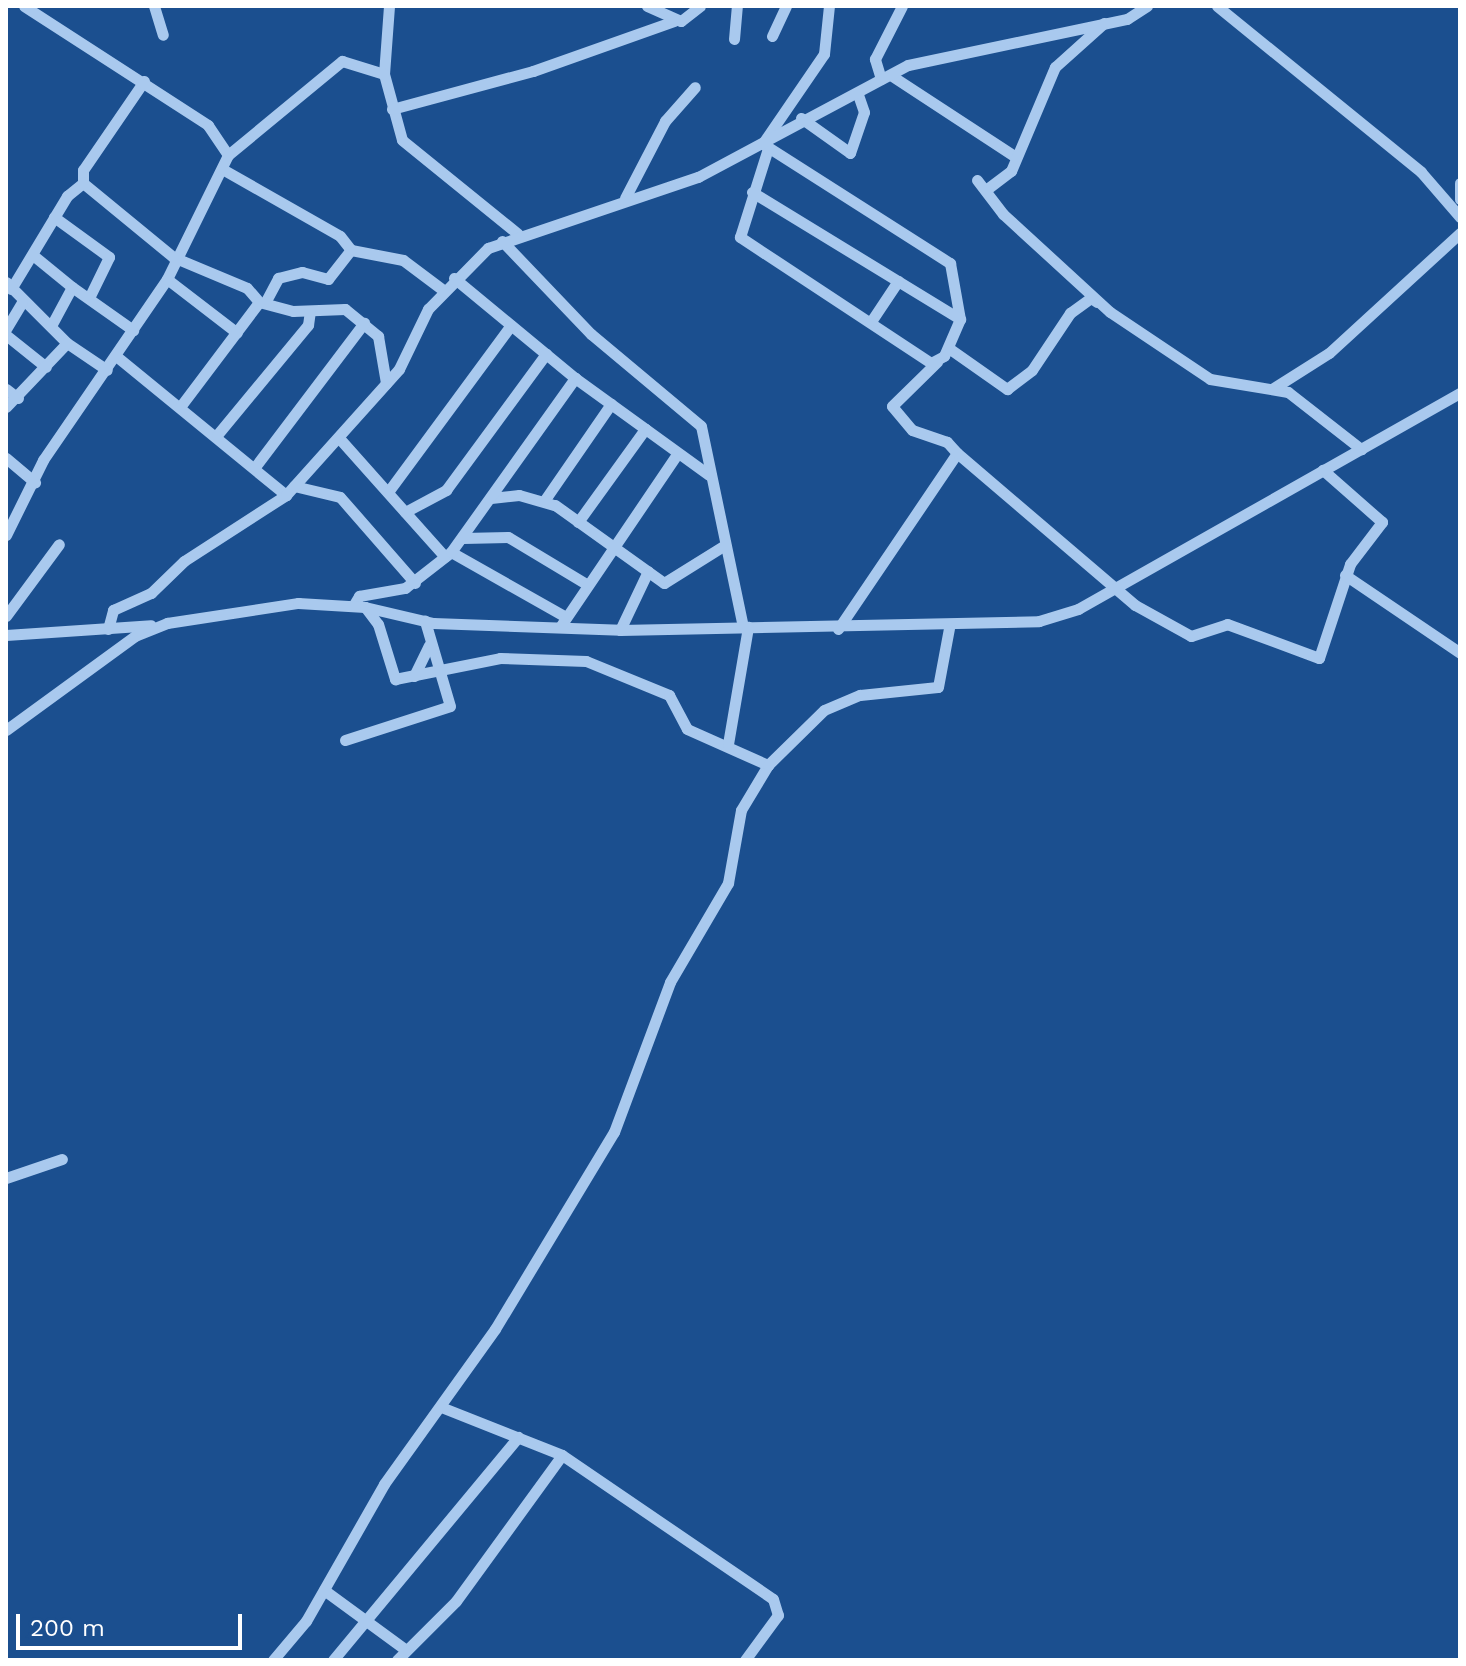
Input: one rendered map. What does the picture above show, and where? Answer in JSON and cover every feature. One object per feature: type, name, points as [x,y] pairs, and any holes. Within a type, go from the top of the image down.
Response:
[{"type":"street","points":[[24,6],[144,81],[218,132],[228,155]]},
{"type":"street","points":[[154,6],[163,35]]},
{"type":"street","points":[[389,6],[384,74],[402,140],[518,234]]},
{"type":"street","points":[[646,6],[674,21]]},
{"type":"street","points":[[646,6],[655,30]]},
{"type":"street","points":[[392,109],[655,30],[700,6]]},
{"type":"street","points":[[734,39],[737,6]]},
{"type":"street","points":[[772,36],[786,6]]},
{"type":"street","points":[[829,6],[824,54],[766,146],[740,237],[872,320],[931,363],[947,352]]},
{"type":"street","points":[[902,6],[875,59],[886,77],[1016,157]]},
{"type":"street","points":[[108,629],[113,610],[151,593],[184,561],[290,490],[386,383],[443,290],[502,241],[625,198],[698,177],[766,146],[801,118],[858,95],[886,77],[954,53],[1104,23],[1147,6]]},
{"type":"street","points":[[1217,6],[1421,172],[1460,217]]},
{"type":"street","points":[[987,189],[1011,171],[1055,67],[1104,23]]},
{"type":"street","points":[[6,535],[35,482],[167,279],[173,257],[224,170],[228,155],[342,61],[384,74]]},
{"type":"street","points":[[107,370],[67,343],[8,286],[34,256],[54,217],[83,183],[83,170],[144,81]]},
{"type":"street","points":[[625,198],[665,121],[695,87]]},
{"type":"street","points":[[801,118],[850,153],[864,112],[858,95]]},
{"type":"street","points":[[766,146],[950,263],[960,319],[947,352],[892,406],[912,430],[947,442],[1116,587],[1191,636],[1227,624],[1319,658],[1345,575],[1382,522],[1323,470]]},
{"type":"street","points":[[224,170],[340,236],[351,250],[403,260],[443,290]]},
{"type":"street","points":[[977,180],[987,189],[1003,214],[1110,312]]},
{"type":"street","points":[[83,183],[173,257],[247,288],[263,300],[310,311],[337,307],[364,323],[382,344],[386,383]]},
{"type":"street","points":[[1460,183],[1460,199]]},
{"type":"street","points":[[752,192],[960,319]]},
{"type":"street","points":[[54,217],[109,257],[90,296]]},
{"type":"street","points":[[1272,389],[1329,353],[1460,233]]},
{"type":"street","points":[[502,241],[591,334],[701,426],[709,475],[746,627],[728,744]]},
{"type":"street","points":[[180,407],[278,278],[302,272],[328,279],[351,250]]},
{"type":"street","points":[[34,256],[133,330]]},
{"type":"street","points":[[454,278],[575,378],[709,475]]},
{"type":"street","points":[[167,279],[237,333]]},
{"type":"street","points":[[872,320],[898,281]]},
{"type":"street","points":[[51,326],[72,287]]},
{"type":"street","points":[[947,352],[1007,389],[1032,370],[1085,300],[1110,312],[1210,379],[1272,389],[1319,411],[1361,449]]},
{"type":"street","points":[[6,329],[22,302]]},
{"type":"street","points":[[217,435],[308,325],[310,311]]},
{"type":"street","points":[[255,467],[364,323]]},
{"type":"street","points":[[388,492],[511,325]]},
{"type":"street","points":[[6,335],[46,367]]},
{"type":"street","points":[[6,407],[18,398],[67,343]]},
{"type":"street","points":[[405,512],[446,490],[546,354]]},
{"type":"street","points":[[116,356],[255,467],[290,490],[340,497],[415,583]]},
{"type":"street","points":[[575,378],[448,555],[415,583],[359,596],[359,606],[378,624],[394,679],[500,658],[586,661],[669,695],[687,729],[728,744],[768,765]]},
{"type":"street","points":[[6,389],[18,398]]},
{"type":"street","points":[[6,635],[167,623],[298,603],[359,606],[425,621],[563,622],[620,630],[949,628],[1039,621],[1116,587],[1460,393]]},
{"type":"street","points":[[544,501],[611,404]]},
{"type":"street","points":[[578,522],[645,429]]},
{"type":"street","points":[[339,438],[448,555],[563,622]]},
{"type":"street","points":[[563,622],[678,453]]},
{"type":"street","points":[[838,629],[957,453]]},
{"type":"street","points":[[6,458],[35,482]]},
{"type":"street","points":[[491,498],[544,501],[671,583],[725,545]]},
{"type":"street","points":[[463,538],[508,537],[588,585]]},
{"type":"street","points":[[6,616],[59,544]]},
{"type":"street","points":[[620,630],[648,571]]},
{"type":"street","points":[[1345,575],[1460,653]]},
{"type":"street","points":[[345,740],[448,708],[441,671],[429,645],[425,621]]},
{"type":"street","points":[[6,730],[135,636],[167,623]]},
{"type":"street","points":[[273,1660],[324,1590],[384,1484],[441,1407],[614,1132],[670,982],[728,883],[741,810],[768,765],[816,715],[853,697],[938,687],[949,628]]},
{"type":"street","points":[[414,676],[429,645]]},
{"type":"street","points":[[6,1178],[62,1159]]},
{"type":"street","points":[[441,1407],[562,1455],[773,1599],[778,1615],[745,1660]]},
{"type":"street","points":[[333,1660],[369,1623],[518,1437]]},
{"type":"street","points":[[397,1660],[456,1601],[562,1455]]},
{"type":"street","points":[[324,1590],[406,1650]]}]
